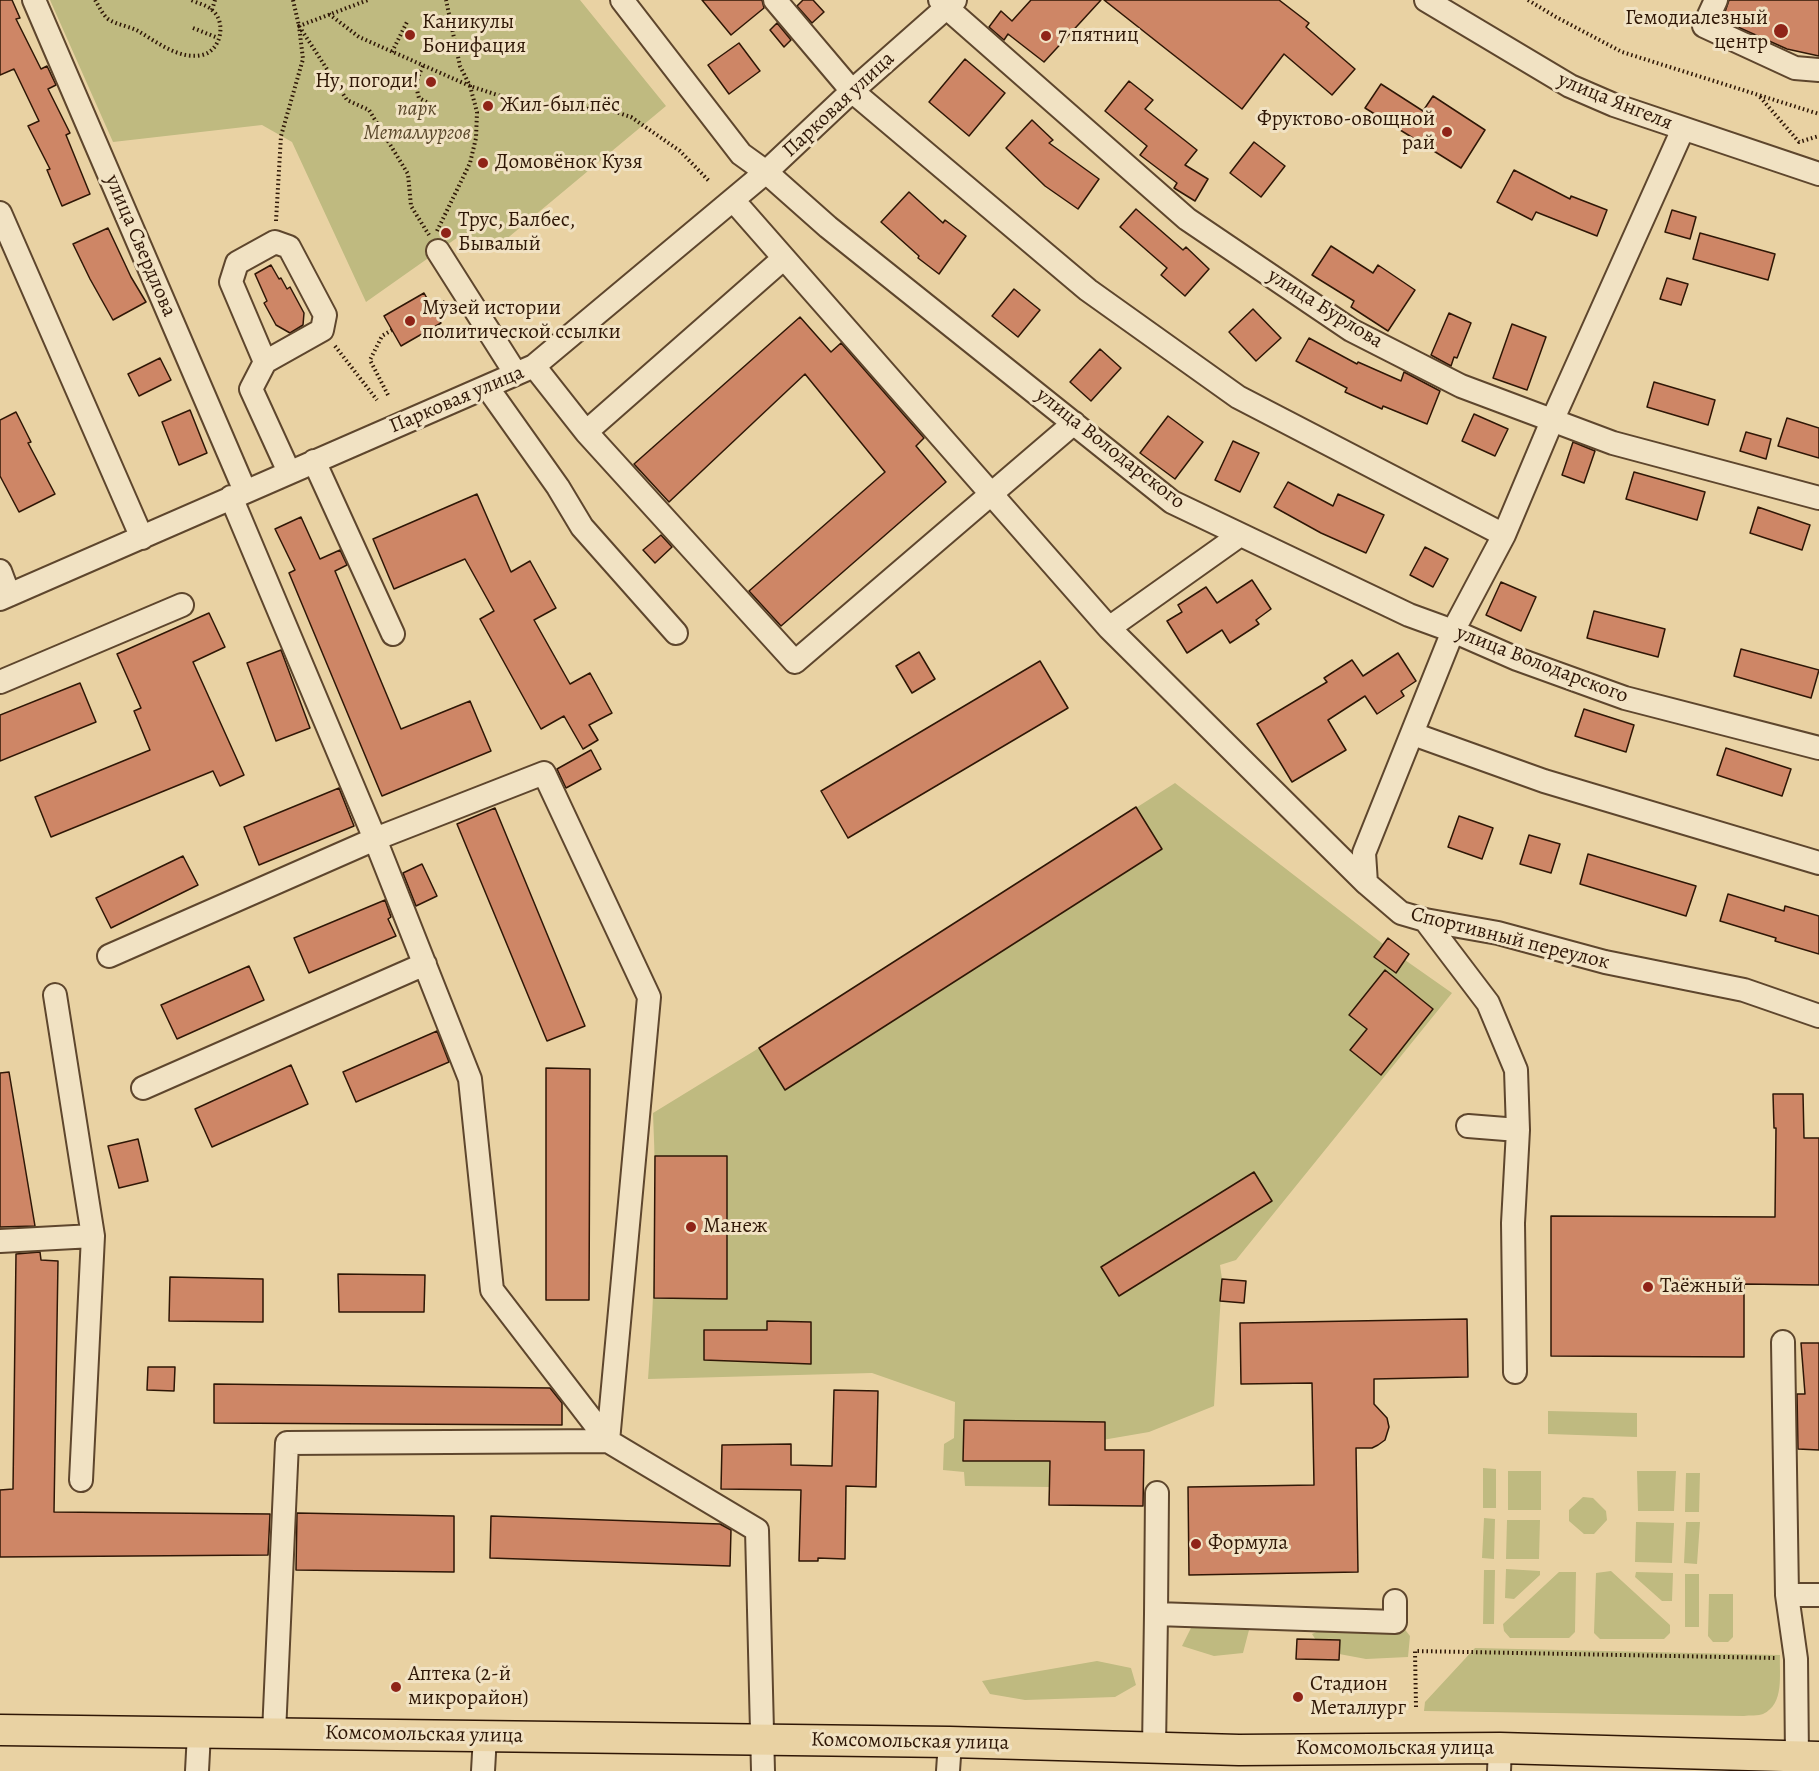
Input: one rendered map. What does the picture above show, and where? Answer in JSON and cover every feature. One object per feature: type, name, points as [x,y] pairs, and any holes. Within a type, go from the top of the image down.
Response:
[{"type":"main road","name":"Комсомольская улица","points":[[0,1731],[950,1742],[1499,1760],[1808,1757]]},
{"type":"street","name":"улица Свердлова","points":[[34,0],[238,494],[470,1079],[492,1290],[608,1441]]},
{"type":"street","name":"улица Володарского","points":[[622,0],[741,154],[766,172],[828,227],[1172,502],[1409,615],[1453,631],[1517,660],[1625,698],[1819,748]]},
{"type":"street","points":[[775,0],[852,91],[1088,290],[1238,397],[1504,535]]},
{"type":"street","name":"улица Янгеля","points":[[1426,0],[1570,86],[1614,105],[1819,174]]},
{"type":"street","points":[[1716,0],[1704,26],[1795,68],[1819,70]]},
{"type":"street","name":"Парковая улица","points":[[5,597],[525,370],[734,200],[947,3]]},
{"type":"street","name":"улица Бурлова","points":[[947,3],[1197,226],[1352,330],[1461,386],[1613,443],[1819,498]]},
{"type":"street","points":[[1366,883],[1364,853],[1453,631],[1504,535],[1552,421],[1683,129]]},
{"type":"street","name":"Спортивный переулок","points":[[734,200],[1109,628],[1366,883],[1401,913],[1425,920],[1498,933],[1605,962],[1744,990],[1819,1016]]},
{"type":"street","points":[[0,213],[142,538]]},
{"type":"street","points":[[265,362],[231,282],[237,262],[275,242],[289,246],[325,315],[322,330],[265,362],[251,389],[289,472]]},
{"type":"street","points":[[438,251],[525,370],[586,432],[795,662],[1074,423]]},
{"type":"street","points":[[586,432],[784,258]]},
{"type":"street","points":[[487,387],[558,487],[582,527],[676,633]]},
{"type":"street","points":[[314,461],[393,634]]},
{"type":"street","points":[[1109,628],[1240,535]]},
{"type":"street","points":[[0,571],[5,597]]},
{"type":"street","points":[[0,682],[182,605]]},
{"type":"street","points":[[1413,734],[1544,781],[1819,863]]},
{"type":"street","points":[[109,956],[375,839],[544,773],[649,997],[608,1441]]},
{"type":"street","points":[[1425,920],[1488,1003],[1516,1070],[1518,1130],[1514,1223],[1515,1372]]},
{"type":"street","points":[[143,1088],[425,964]]},
{"type":"street","points":[[56,995],[93,1236],[81,1480]]},
{"type":"street","points":[[1468,1126],[1518,1130]]},
{"type":"street","points":[[0,1241],[93,1236]]},
{"type":"street","points":[[1783,1342],[1787,1595],[1808,1757]]},
{"type":"street","points":[[274,1733],[287,1443],[608,1441],[757,1530],[762,1771]]},
{"type":"street","points":[[1154,1748],[1157,1493]]},
{"type":"street","points":[[1787,1595],[1819,1595]]},
{"type":"street","points":[[1156,1614],[1395,1622],[1395,1601]]},
{"type":"street","points":[[197,1771],[199,1733]]},
{"type":"street","points":[[483,1771],[484,1736]]},
{"type":"street","points":[[948,1771],[950,1742]]},
{"type":"path","points":[[95,0],[105,17],[114,22],[137,30],[160,45],[183,54],[201,56],[210,52],[216,45],[221,28],[219,19],[212,10],[191,0]]},
{"type":"path","points":[[212,10],[215,0]]},
{"type":"path","points":[[275,242],[281,136],[303,59],[293,0]]},
{"type":"path","points":[[299,26],[368,0]]},
{"type":"path","points":[[299,26],[347,100],[369,110],[408,174],[411,206],[432,240],[470,163],[477,112],[470,86],[460,66],[445,0]]},
{"type":"path","points":[[1528,0],[1622,52],[1819,114]]},
{"type":"path","points":[[329,14],[359,37],[470,86],[522,103],[613,111],[631,117],[645,124],[680,151],[709,181]]},
{"type":"path","points":[[392,51],[408,20]]},
{"type":"path","points":[[193,28],[218,38]]},
{"type":"path","points":[[423,66],[418,75],[416,87],[419,98],[432,105]]},
{"type":"path","points":[[1760,97],[1799,142],[1819,136]]},
{"type":"path","points":[[322,330],[377,400]]},
{"type":"path","points":[[388,395],[370,360],[382,336],[392,330]]},
{"type":"path","points":[[1416,1707],[1415,1651],[1796,1659]]},
{"type":"green space","name":"парк Металлургов","points":[[50,0],[580,0],[666,106],[504,241],[461,235],[366,302],[292,142],[262,125],[113,142]]},
{"type":"green space","points":[[1175,783],[1383,944],[1388,938],[1409,954],[1405,960],[1452,993],[1236,1260],[1220,1265],[1222,1279],[1214,1406],[1149,1432],[1050,1449],[1049,1487],[965,1486],[964,1472],[943,1470],[944,1444],[954,1438],[955,1402],[872,1373],[648,1379],[655,1246],[653,1113]]},
{"type":"green space","points":[[1548,1411],[1637,1413],[1637,1437],[1548,1434]]},
{"type":"green space","points":[[1483,1468],[1496,1469],[1496,1508],[1483,1508]]},
{"type":"green space","points":[[1508,1471],[1541,1471],[1541,1510],[1508,1510]]},
{"type":"green space","points":[[1637,1471],[1676,1471],[1674,1511],[1638,1511]]},
{"type":"green space","points":[[1686,1473],[1700,1473],[1699,1512],[1685,1512]]},
{"type":"green space","points":[[1583,1497],[1593,1498],[1606,1511],[1607,1520],[1594,1534],[1584,1534],[1569,1521],[1569,1510]]},
{"type":"green space","points":[[1484,1518],[1495,1519],[1494,1559],[1482,1558]]},
{"type":"green space","points":[[1507,1520],[1540,1520],[1539,1559],[1506,1559]]},
{"type":"green space","points":[[1636,1522],[1674,1523],[1672,1563],[1635,1562]]},
{"type":"green space","points":[[1686,1522],[1700,1522],[1697,1564],[1684,1563]]},
{"type":"green space","points":[[1506,1569],[1540,1571],[1540,1575],[1514,1599],[1505,1598]]},
{"type":"green space","points":[[1484,1570],[1495,1570],[1494,1624],[1483,1624]]},
{"type":"green space","points":[[1611,1571],[1670,1625],[1670,1633],[1664,1639],[1600,1639],[1594,1633],[1596,1573]]},
{"type":"green space","points":[[1559,1572],[1576,1572],[1575,1632],[1569,1638],[1510,1638],[1504,1631],[1503,1624]]},
{"type":"green space","points":[[1636,1572],[1673,1573],[1672,1601],[1662,1601],[1635,1577]]},
{"type":"green space","points":[[1685,1574],[1699,1574],[1699,1627],[1685,1627]]},
{"type":"green space","points":[[1709,1594],[1733,1594],[1733,1637],[1728,1642],[1713,1642],[1708,1636]]},
{"type":"green space","points":[[1236,1623],[1249,1630],[1243,1653],[1214,1656],[1182,1646],[1192,1626]]},
{"type":"green space","points":[[1332,1625],[1403,1627],[1410,1636],[1408,1657],[1366,1659],[1323,1651],[1312,1634]]},
{"type":"green space","points":[[1475,1648],[1780,1655],[1778,1696],[1770,1709],[1763,1714],[1744,1716],[1424,1711],[1425,1702]]},
{"type":"green space","points":[[1097,1661],[1131,1668],[1136,1685],[1115,1697],[1025,1700],[990,1694],[982,1681]]},
{"type":"building","points":[[0,0],[12,0],[20,18],[16,19],[41,69],[47,66],[56,85],[48,89],[70,133],[66,135],[90,194],[62,206],[47,170],[50,169],[28,126],[39,121],[14,69],[0,75]]},
{"type":"building","points":[[702,0],[762,0],[764,8],[731,35]]},
{"type":"building","points":[[803,0],[813,0],[824,12],[812,23],[797,6]]},
{"type":"building","name":"7 пятниц","points":[[1031,0],[1101,0],[1044,62],[1008,34],[1004,40],[989,27],[1001,11],[1012,21]]},
{"type":"building","points":[[1104,0],[1279,0],[1309,23],[1306,27],[1355,69],[1332,95],[1284,54],[1242,109]]},
{"type":"building","name":"Гемодиалезный центр","points":[[1729,0],[1819,0],[1819,56],[1787,49],[1740,28],[1724,15]]},
{"type":"building","points":[[777,23],[791,40],[784,47],[770,30]]},
{"type":"building","points":[[739,43],[760,71],[729,94],[708,65]]},
{"type":"building","points":[[965,59],[1005,93],[969,136],[929,102]]},
{"type":"building","points":[[1129,81],[1153,100],[1145,109],[1197,150],[1185,165],[1208,179],[1195,201],[1174,188],[1177,183],[1140,155],[1147,146],[1105,111]]},
{"type":"building","name":"Фруктово-овощной рай","points":[[1381,84],[1423,111],[1433,96],[1485,130],[1461,168],[1365,108]]},
{"type":"building","points":[[1032,120],[1053,140],[1049,143],[1099,179],[1078,209],[1045,186],[1006,148]]},
{"type":"building","points":[[1254,142],[1285,166],[1261,197],[1230,173]]},
{"type":"building","points":[[1514,170],[1570,199],[1571,196],[1607,210],[1597,236],[1536,212],[1532,220],[1497,202]]},
{"type":"building","points":[[909,192],[943,223],[945,220],[966,236],[939,274],[918,258],[919,256],[881,222]]},
{"type":"building","points":[[1136,209],[1183,250],[1186,247],[1209,269],[1185,296],[1161,275],[1167,268],[1120,227]]},
{"type":"building","points":[[1672,210],[1696,217],[1690,239],[1665,232]]},
{"type":"building","points":[[108,228],[131,277],[146,302],[113,320],[73,244]]},
{"type":"building","points":[[1700,233],[1775,254],[1768,280],[1693,259]]},
{"type":"building","points":[[1331,246],[1373,273],[1378,265],[1415,290],[1388,331],[1351,307],[1354,301],[1312,275]]},
{"type":"building","points":[[271,265],[287,289],[290,287],[304,313],[303,325],[290,333],[276,325],[264,303],[267,301],[255,274]]},
{"type":"building","points":[[1667,278],[1688,284],[1681,305],[1660,299]]},
{"type":"building","points":[[1014,289],[1040,310],[1018,337],[992,316]]},
{"type":"building","points":[[424,293],[441,323],[401,346],[384,316]]},
{"type":"building","points":[[1253,309],[1281,338],[1256,361],[1229,332]]},
{"type":"building","points":[[1449,313],[1471,323],[1457,358],[1454,357],[1451,366],[1431,355]]},
{"type":"building","points":[[800,317],[831,352],[841,343],[924,438],[916,446],[946,482],[781,626],[749,591],[885,472],[805,374],[669,502],[634,464]]},
{"type":"building","points":[[1512,324],[1546,337],[1527,390],[1493,378]]},
{"type":"building","points":[[1309,338],[1357,364],[1358,362],[1401,381],[1404,372],[1440,391],[1427,424],[1383,406],[1382,409],[1345,392],[1347,388],[1296,361]]},
{"type":"building","points":[[1100,349],[1121,368],[1091,401],[1070,382]]},
{"type":"building","points":[[160,358],[171,380],[139,396],[128,374]]},
{"type":"building","points":[[1654,382],[1715,400],[1708,425],[1647,407]]},
{"type":"building","points":[[190,410],[207,453],[179,465],[162,422]]},
{"type":"building","points":[[16,412],[31,442],[28,443],[55,494],[19,512],[0,476],[0,420]]},
{"type":"building","points":[[1474,414],[1508,429],[1495,456],[1462,441]]},
{"type":"building","points":[[1168,416],[1203,442],[1175,479],[1140,453]]},
{"type":"building","points":[[1787,418],[1819,428],[1819,458],[1778,446]]},
{"type":"building","points":[[1746,432],[1771,439],[1766,459],[1740,451]]},
{"type":"building","points":[[1233,441],[1259,453],[1240,492],[1215,480]]},
{"type":"building","points":[[1573,442],[1595,451],[1584,483],[1562,475]]},
{"type":"building","points":[[1634,472],[1705,492],[1697,520],[1626,499]]},
{"type":"building","points":[[1288,482],[1333,506],[1338,494],[1384,515],[1366,553],[1321,533],[1274,507]]},
{"type":"building","points":[[477,494],[511,572],[530,561],[556,608],[534,620],[570,684],[590,673],[612,713],[589,725],[598,740],[583,749],[564,716],[541,729],[480,619],[494,611],[465,559],[394,589],[373,539]]},
{"type":"building","points":[[1758,507],[1810,525],[1802,550],[1750,533]]},
{"type":"building","points":[[301,517],[320,559],[340,550],[347,565],[335,571],[401,729],[470,701],[491,751],[382,796],[289,573],[295,570],[275,529]]},
{"type":"building","points":[[661,535],[672,547],[655,563],[643,550]]},
{"type":"building","points":[[1425,547],[1448,559],[1433,587],[1410,575]]},
{"type":"building","points":[[1252,580],[1271,609],[1256,620],[1259,624],[1230,643],[1222,630],[1187,653],[1167,621],[1182,612],[1178,605],[1206,587],[1217,603]]},
{"type":"building","points":[[1501,582],[1536,597],[1521,631],[1486,615]]},
{"type":"building","points":[[1594,611],[1665,629],[1658,657],[1587,638]]},
{"type":"building","points":[[209,613],[225,647],[193,662],[244,775],[220,786],[213,771],[51,837],[35,797],[150,750],[134,711],[141,708],[117,654]]},
{"type":"building","points":[[1741,649],[1819,670],[1811,698],[1734,676]]},
{"type":"building","points":[[281,650],[310,728],[276,741],[247,663]]},
{"type":"building","points":[[919,652],[935,679],[912,693],[896,666]]},
{"type":"building","points":[[1398,653],[1416,681],[1401,691],[1404,696],[1377,714],[1365,696],[1328,720],[1346,750],[1292,782],[1257,724],[1327,682],[1324,678],[1352,660],[1363,676]]},
{"type":"building","points":[[1040,661],[1068,708],[848,838],[821,791]]},
{"type":"building","points":[[80,683],[96,722],[0,761],[0,715]]},
{"type":"building","points":[[1584,709],[1634,725],[1626,752],[1575,736]]},
{"type":"building","points":[[1726,748],[1791,769],[1782,796],[1717,775]]},
{"type":"building","points":[[591,750],[601,769],[566,788],[557,769]]},
{"type":"building","points":[[339,788],[354,826],[259,865],[244,827]]},
{"type":"building","points":[[1136,807],[1162,849],[785,1090],[759,1048]]},
{"type":"building","points":[[495,808],[585,1026],[547,1041],[457,824]]},
{"type":"building","points":[[1459,816],[1493,828],[1482,859],[1448,847]]},
{"type":"building","points":[[1529,835],[1560,844],[1551,873],[1520,864]]},
{"type":"building","points":[[1588,854],[1696,886],[1686,916],[1580,884]]},
{"type":"building","points":[[183,856],[198,885],[111,928],[96,898]]},
{"type":"building","points":[[422,864],[437,896],[416,906],[403,873]]},
{"type":"building","points":[[1728,894],[1784,911],[1785,906],[1819,916],[1819,954],[1720,921]]},
{"type":"building","points":[[385,900],[391,917],[388,919],[396,936],[309,973],[294,938]]},
{"type":"building","points":[[1388,938],[1409,954],[1396,973],[1374,957]]},
{"type":"building","points":[[249,966],[264,1000],[177,1039],[161,1005]]},
{"type":"building","points":[[1385,970],[1433,1009],[1381,1075],[1350,1050],[1367,1029],[1349,1015]]},
{"type":"building","points":[[437,1031],[449,1062],[356,1102],[343,1072]]},
{"type":"building","points":[[291,1065],[308,1104],[212,1147],[195,1109]]},
{"type":"building","points":[[546,1068],[590,1069],[589,1300],[546,1300]]},
{"type":"building","points":[[9,1072],[35,1226],[0,1227],[0,1073]]},
{"type":"building","name":"Таёжный","points":[[1773,1094],[1803,1094],[1804,1138],[1819,1138],[1819,1285],[1744,1284],[1744,1357],[1551,1356],[1551,1216],[1775,1217],[1776,1128],[1774,1128]]},
{"type":"building","points":[[138,1139],[148,1181],[119,1188],[108,1146]]},
{"type":"building","name":"Манеж","points":[[655,1156],[727,1156],[727,1299],[654,1298]]},
{"type":"building","points":[[1254,1172],[1272,1201],[1119,1296],[1101,1267]]},
{"type":"building","points":[[40,1252],[41,1260],[58,1261],[54,1512],[270,1514],[268,1555],[0,1557],[0,1490],[13,1489],[16,1254]]},
{"type":"building","points":[[338,1274],[425,1275],[424,1312],[339,1312]]},
{"type":"building","points":[[170,1277],[263,1279],[263,1322],[169,1321]]},
{"type":"building","points":[[1222,1279],[1246,1281],[1244,1303],[1220,1301]]},
{"type":"building","points":[[1467,1319],[1468,1377],[1374,1379],[1374,1404],[1387,1418],[1389,1427],[1385,1440],[1378,1445],[1372,1448],[1356,1448],[1358,1572],[1189,1575],[1188,1487],[1314,1485],[1312,1383],[1241,1384],[1240,1323]]},
{"type":"building","points":[[767,1321],[811,1322],[811,1364],[704,1360],[704,1330],[767,1330]]},
{"type":"building","points":[[1801,1343],[1819,1343],[1819,1450],[1798,1449],[1797,1394],[1805,1394]]},
{"type":"building","points":[[148,1367],[175,1367],[174,1391],[147,1390]]},
{"type":"building","points":[[214,1384],[550,1388],[562,1403],[562,1425],[214,1423]]},
{"type":"building","points":[[834,1390],[878,1391],[876,1487],[846,1486],[845,1559],[818,1558],[818,1561],[799,1561],[801,1490],[721,1489],[722,1445],[791,1444],[791,1465],[832,1466]]},
{"type":"building","points":[[964,1420],[1105,1422],[1105,1450],[1144,1450],[1143,1506],[1049,1505],[1050,1461],[963,1461]]},
{"type":"building","points":[[297,1513],[454,1516],[454,1572],[296,1570]]},
{"type":"building","points":[[491,1516],[720,1524],[731,1530],[730,1566],[490,1558]]},
{"type":"building","points":[[1297,1639],[1340,1640],[1339,1660],[1296,1659]]},
{"type":"place","name":"Гемодиалезный центр","points":[[1781,31]]},
{"type":"place","name":"Каникулы Бонифация","points":[[410,35]]},
{"type":"place","name":"7 пятниц","points":[[1046,36]]},
{"type":"place","name":"Ну, погоди!","points":[[431,82]]},
{"type":"place","name":"Жил-был пёс","points":[[488,106]]},
{"type":"place","name":"Фруктово-овощной рай","points":[[1447,132]]},
{"type":"place","name":"Домовёнок Кузя","points":[[483,163]]},
{"type":"place","name":"Трус, Балбес, Бывалый","points":[[446,233]]},
{"type":"place","name":"Музей истории политической ссылки","points":[[410,321]]},
{"type":"place","name":"Манеж","points":[[691,1227]]},
{"type":"place","name":"Таёжный","points":[[1648,1287]]},
{"type":"place","name":"Формула","points":[[1196,1544]]},
{"type":"place","name":"Аптека (2-й микрорайон)","points":[[396,1687]]},
{"type":"place","name":"Стадион Металлург","points":[[1298,1697]]}]
